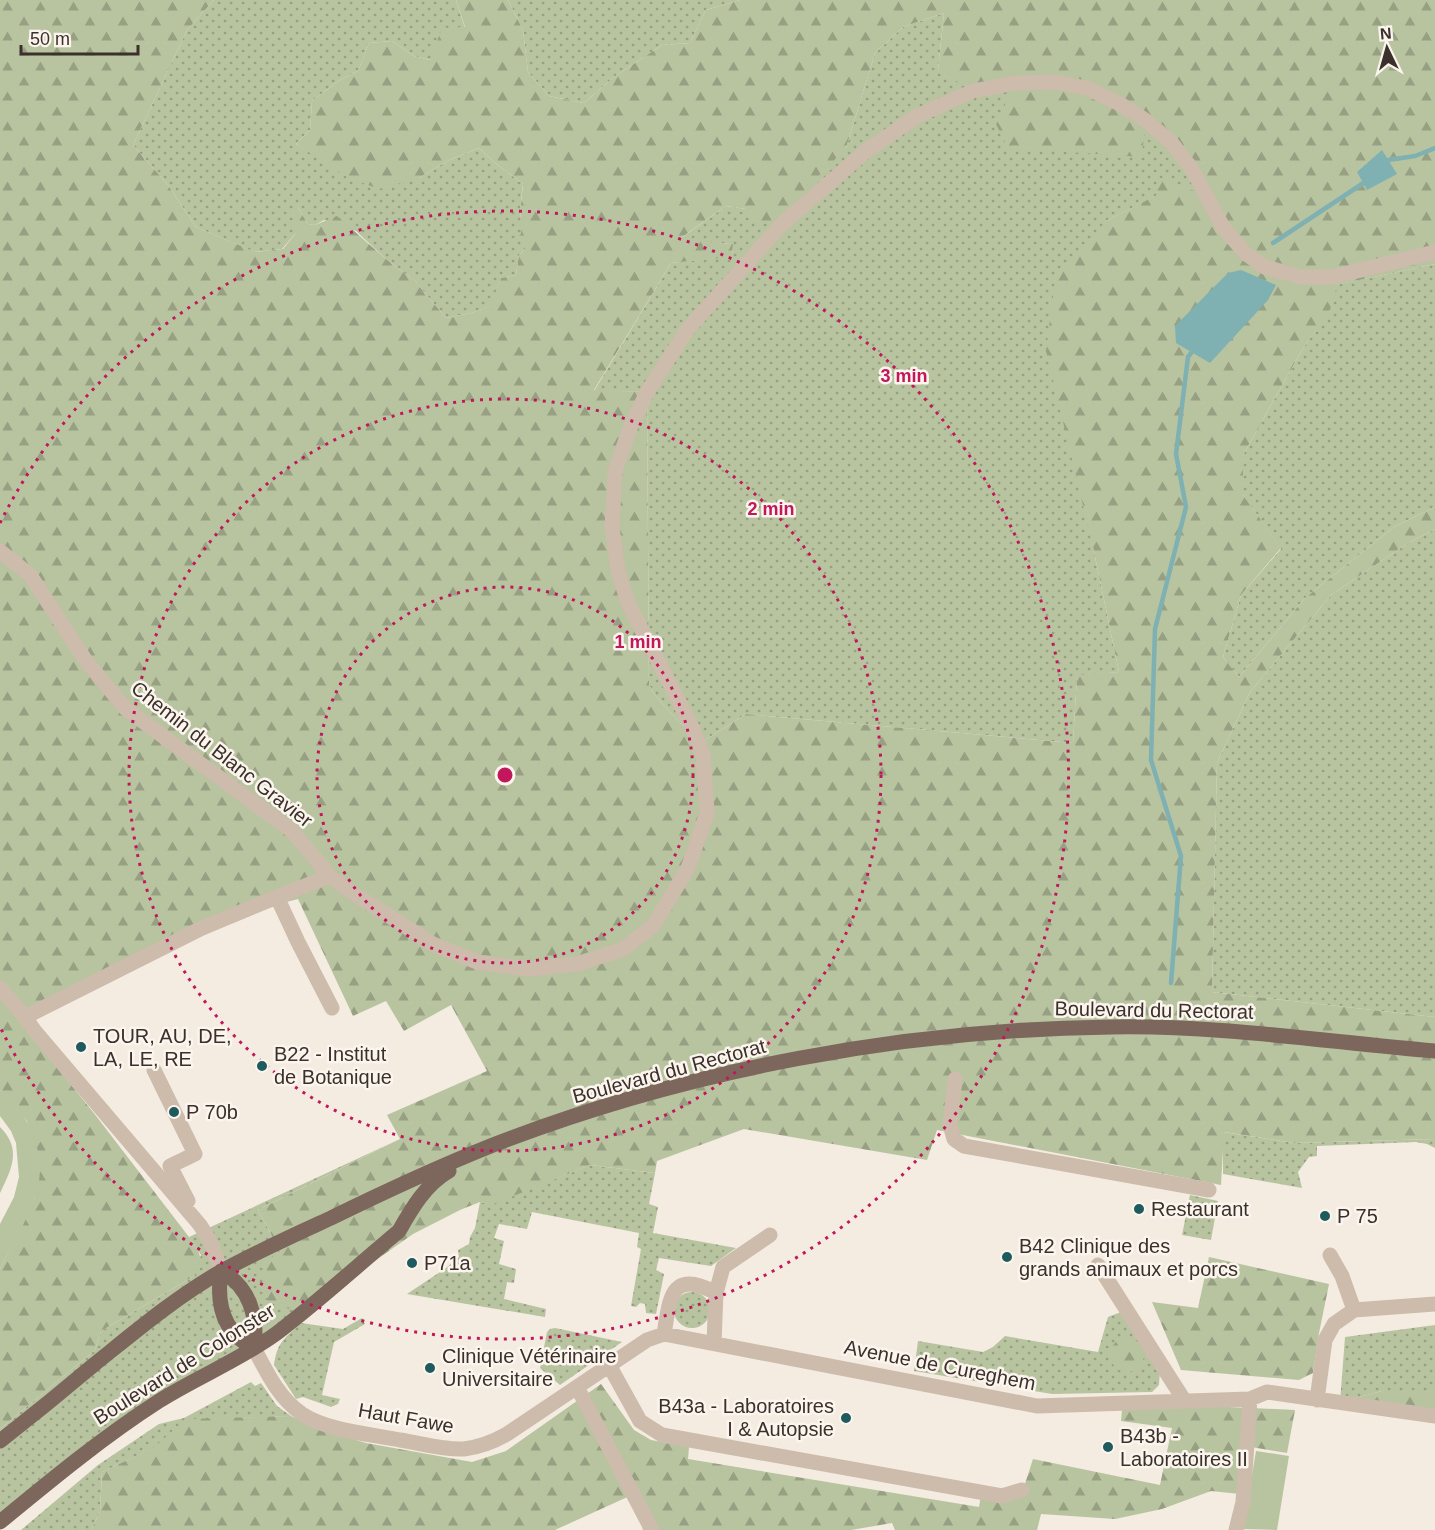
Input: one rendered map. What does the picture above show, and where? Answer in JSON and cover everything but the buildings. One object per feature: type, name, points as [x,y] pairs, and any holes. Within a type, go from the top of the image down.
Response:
[{"type":"main road","name":"Boulevard du Rectorat","points":[[0,1441],[144,1324],[184,1294],[221,1271],[403,1183],[493,1145],[591,1112],[691,1083],[836,1053],[949,1036],[1065,1028],[1181,1028],[1247,1032],[1435,1051]]},
{"type":"main road","name":"Boulevard de Colonster","points":[[0,1522],[74,1461],[133,1418],[191,1382],[254,1348],[292,1320],[399,1231],[409,1213],[439,1177],[493,1145]]},
{"type":"main road","points":[[221,1271],[237,1282],[253,1309],[254,1348],[239,1340],[224,1317],[219,1295],[221,1271]]},
{"type":"street","name":"Chemin du Blanc Gravier","points":[[0,552],[30,575],[86,661],[126,709],[292,831],[330,876],[350,891],[433,944],[477,962],[528,969],[578,964],[623,949],[653,927],[688,868],[707,813],[703,755],[691,725],[628,603],[618,570],[612,527],[615,471],[630,428],[647,392],[687,330],[781,225],[865,152],[917,116],[973,91],[1015,83],[1054,82],[1087,88],[1122,105],[1145,120],[1171,142],[1192,169],[1223,227],[1245,253],[1265,267],[1301,278],[1332,277],[1435,252]]},
{"type":"street","points":[[25,1017],[202,928],[330,876]]},
{"type":"street","points":[[277,897],[332,1008]]},
{"type":"street","points":[[0,988],[201,1225]]},
{"type":"street","points":[[154,1070],[195,1154],[170,1166],[211,1243],[221,1271]]},
{"type":"street","points":[[955,1079],[950,1125],[954,1139],[964,1146],[1209,1190]]},
{"type":"street","points":[[714,1343],[716,1293],[723,1267],[770,1235]]},
{"type":"street","points":[[1330,1255],[1342,1276],[1354,1310]]},
{"type":"street","points":[[1098,1266],[1184,1400]]},
{"type":"street","points":[[664,1334],[671,1294],[678,1286],[692,1284],[716,1293]]},
{"type":"street","points":[[1317,1400],[1325,1340],[1334,1324],[1354,1310],[1435,1304]]},
{"type":"street","name":"Haut Fawe","points":[[254,1348],[284,1398],[312,1420],[453,1449],[475,1447],[497,1440],[647,1340],[664,1334]]},
{"type":"street","name":"Avenue de Cureghem","points":[[664,1334],[1037,1406],[1250,1398],[1267,1392],[1435,1416]]},
{"type":"street","points":[[609,1365],[640,1421],[662,1435],[1002,1496],[1022,1490]]},
{"type":"street","points":[[577,1387],[652,1530]]},
{"type":"street","points":[[1236,1530],[1243,1502],[1250,1398]]},
{"type":"green space","points":[[0,0],[214,0],[187,30],[133,145],[168,185],[196,227],[255,252],[283,249],[296,233],[293,209],[298,208],[308,224],[315,225],[337,216],[414,280],[446,318],[490,306],[501,278],[516,275],[519,255],[526,248],[516,238],[521,234],[523,184],[479,148],[449,160],[419,178],[379,189],[347,177],[296,144],[310,130],[312,101],[340,80],[358,71],[369,43],[392,41],[414,56],[430,60],[442,28],[465,27],[456,0],[508,0],[523,30],[528,72],[549,96],[584,103],[614,77],[662,45],[690,43],[706,10],[740,0],[1435,0],[1435,264],[1336,285],[1335,301],[1302,350],[1243,455],[1243,495],[1281,548],[1241,595],[1223,657],[1239,677],[1305,598],[1394,527],[1435,507],[1435,529],[1408,543],[1331,595],[1250,692],[1217,763],[1212,992],[1435,1017],[1435,1139],[1294,1143],[1224,1132],[1221,1185],[937,1130],[927,1160],[744,1129],[657,1161],[655,1173],[590,1165],[491,1205],[480,1202],[460,1210],[413,1234],[301,1313],[269,1302],[263,1292],[264,1263],[280,1251],[258,1210],[400,1139],[387,1115],[487,1071],[451,1005],[404,1031],[386,1001],[353,1016],[298,899],[225,918],[14,1014],[189,1237],[200,1255],[200,1260],[194,1276],[101,1331],[95,1350],[0,1429],[0,1269],[35,1198],[27,1121],[0,1090]],"holes":[[[944,13],[938,70],[973,91],[1015,83],[996,124],[1008,148],[1142,157],[1145,121],[1205,195],[1158,177],[1157,195],[1106,221],[1055,280],[1046,351],[1093,547],[1119,672],[1077,675],[1073,743],[746,714],[699,744],[653,693],[649,684],[647,392],[594,390],[671,263],[732,257],[733,244],[678,240],[726,206],[746,209],[757,225],[774,222],[846,148],[875,53],[903,27]]]},
{"type":"green space","points":[[214,0],[456,0],[465,28],[430,60],[414,56],[392,41],[369,43],[358,71],[340,80],[312,101],[310,130],[296,144],[318,157],[419,178],[449,160],[479,148],[523,184],[521,216],[526,248],[519,255],[516,275],[501,278],[491,306],[446,318],[414,280],[386,259],[356,231],[324,220],[315,225],[308,224],[298,208],[296,233],[282,249],[254,252],[196,227],[168,185],[133,145],[187,30]]},
{"type":"green space","points":[[508,0],[740,0],[706,10],[690,43],[662,45],[614,77],[584,103],[549,96],[528,72],[523,30]]},
{"type":"green space","points":[[944,13],[938,70],[1015,83],[1141,157],[1145,120],[1206,195],[1158,195],[1106,221],[1093,547],[1119,672],[1077,676],[1073,743],[746,714],[699,744],[653,693],[649,684],[647,392],[594,391],[671,263],[732,256],[733,244],[677,241],[726,206],[746,209],[846,148],[875,53],[903,27]]},
{"type":"green space","points":[[1435,264],[1435,507],[1394,527],[1305,598],[1239,677],[1223,657],[1241,595],[1281,549],[1243,495],[1243,455],[1302,350],[1334,301],[1335,285]]},
{"type":"green space","points":[[1435,529],[1435,1017],[1212,992],[1217,763],[1250,692],[1331,595],[1408,543]]},
{"type":"green space","points":[[0,1090],[21,1112],[28,1125],[34,1138],[40,1168],[39,1183],[32,1207],[0,1269],[0,1224],[14,1197],[19,1177],[16,1143],[11,1131],[0,1116]]},
{"type":"green space","points":[[0,1127],[11,1143],[13,1159],[0,1193]]},
{"type":"green space","points":[[1223,1132],[1294,1143],[1435,1139],[1435,1148],[1416,1142],[1317,1146],[1317,1156],[1309,1157],[1298,1172],[1302,1188],[1223,1174]]},
{"type":"green space","points":[[400,1139],[258,1210],[280,1251],[301,1313],[191,1382],[0,1522],[0,1429],[95,1350],[101,1331],[194,1276],[201,1255],[189,1237]]},
{"type":"green space","points":[[590,1165],[655,1173],[649,1204],[658,1207],[653,1233],[736,1248],[711,1266],[659,1258],[656,1270],[664,1274],[656,1314],[646,1313],[645,1304],[631,1306],[641,1249],[637,1247],[639,1233],[532,1212],[527,1229],[499,1224],[494,1238],[504,1241],[499,1264],[516,1269],[514,1283],[507,1282],[504,1299],[546,1309],[545,1317],[407,1294],[459,1257],[458,1250],[469,1244],[480,1202],[491,1204]]},
{"type":"green space","points":[[1190,1195],[1218,1201],[1211,1240],[1182,1235]]},
{"type":"green space","points":[[1209,1257],[1329,1284],[1313,1373],[1299,1380],[1181,1370],[1152,1302],[1198,1308]]},
{"type":"green space","points":[[692,1292],[705,1297],[710,1310],[705,1323],[692,1328],[679,1323],[674,1310],[679,1297]]},
{"type":"green space","points":[[1121,1312],[1160,1369],[1159,1385],[1152,1392],[1052,1394],[914,1371],[918,1341],[983,1352],[993,1347],[1005,1336],[1098,1352],[1108,1317]]},
{"type":"green space","points":[[362,1318],[365,1324],[334,1342],[322,1395],[340,1399],[338,1404],[331,1407],[303,1397],[296,1399],[274,1365],[277,1351],[283,1341],[301,1323],[343,1329]]},
{"type":"green space","points":[[1435,1325],[1435,1391],[1382,1391],[1340,1402],[1345,1337]]},
{"type":"green space","points":[[555,1328],[622,1342],[560,1385],[540,1368],[547,1332]]},
{"type":"green space","points":[[1127,1338],[1139,1343],[1144,1355],[1139,1367],[1127,1372],[1115,1367],[1110,1355],[1115,1343]]},
{"type":"green space","points":[[251,1382],[255,1386],[261,1383],[277,1406],[291,1416],[186,1420],[154,1448],[102,1472],[100,1512],[91,1530],[21,1530],[98,1465],[159,1424],[184,1418]]},
{"type":"green space","points":[[601,1384],[634,1430],[651,1440],[689,1447],[688,1459],[979,1507],[981,1495],[1022,1493],[1033,1459],[1160,1485],[1172,1428],[1121,1421],[1122,1410],[1207,1406],[1295,1410],[1287,1453],[1245,1446],[1240,1494],[1211,1491],[1162,1509],[1115,1519],[1041,1514],[1037,1530],[895,1530],[892,1523],[851,1530],[643,1530],[634,1494],[555,1530],[91,1530],[100,1512],[102,1472],[153,1448],[186,1419],[291,1416],[313,1427],[366,1443],[472,1462],[506,1451]]},
{"type":"green space","points":[[1382,1391],[1435,1391],[1435,1412],[1340,1402]]},
{"type":"green space","points":[[1256,1451],[1289,1456],[1277,1530],[1243,1529]]},
{"type":"water","points":[[1382,150],[1397,174],[1367,190],[1357,172]]},
{"type":"water","points":[[1241,270],[1276,285],[1268,300],[1210,363],[1176,343],[1175,326],[1228,273]]},
{"type":"waterway","points":[[1384,163],[1388,160],[1415,156],[1435,148]]},
{"type":"waterway","points":[[1273,243],[1368,180]]},
{"type":"waterway","points":[[1171,983],[1181,856],[1151,760],[1155,629],[1186,507],[1176,454],[1188,357],[1195,348]]},
{"type":"place","name":"TOUR, AU, DE, LA, LE, RE","points":[[81,1047]]},
{"type":"place","name":"B22 - Institut de Botanique","points":[[262,1066]]},
{"type":"place","name":"P 70b","points":[[174,1112]]},
{"type":"place","name":"Restaurant","points":[[1139,1209]]},
{"type":"place","name":"P 75","points":[[1325,1216]]},
{"type":"place","name":"B42 Clinique des grands animaux et porcs","points":[[1007,1257]]},
{"type":"place","name":"P71a","points":[[412,1263]]},
{"type":"place","name":"Clinique Vétérinaire Universitaire","points":[[430,1368]]},
{"type":"place","name":"B43a - Laboratoires I & Autopsie","points":[[846,1418]]},
{"type":"place","name":"B43b - Laboratoires II","points":[[1108,1447]]}]
